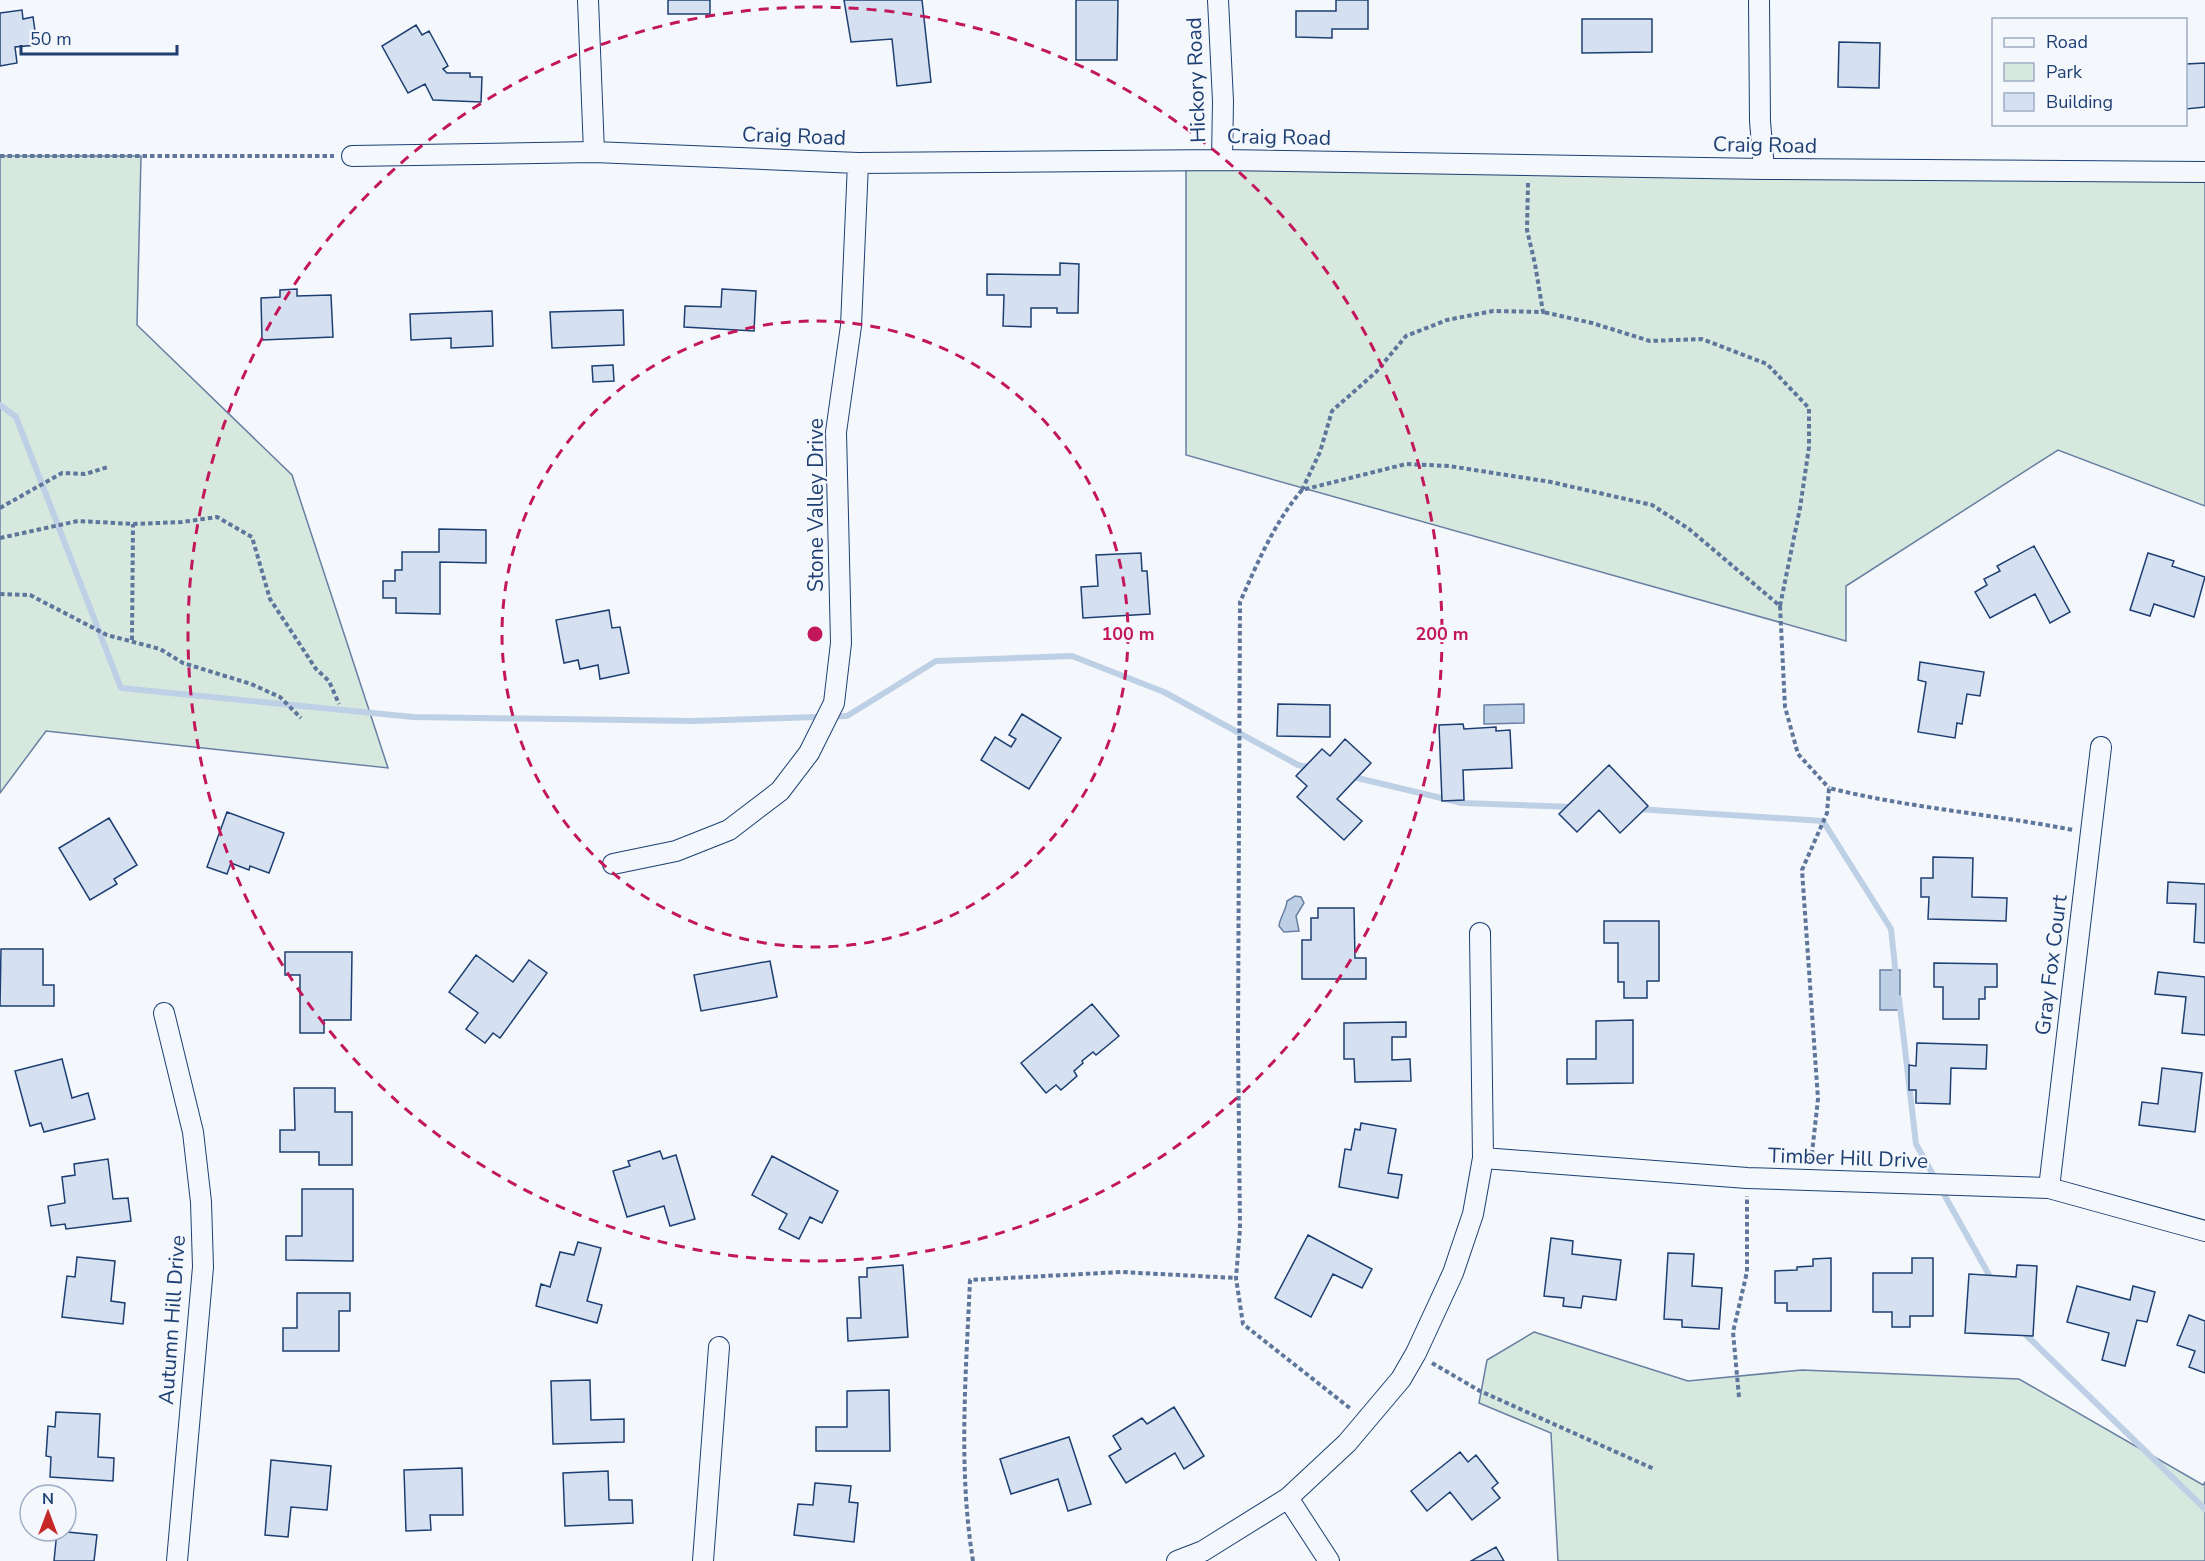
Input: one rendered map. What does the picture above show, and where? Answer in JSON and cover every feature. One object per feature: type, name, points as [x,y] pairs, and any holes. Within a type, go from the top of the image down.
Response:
[{"type":"street","points":[[588,0],[594,152]]},
{"type":"street","name":"Hickory Road","points":[[1218,0],[1223,101],[1222,160]]},
{"type":"street","points":[[1759,0],[1760,121],[1764,169]]},
{"type":"street","name":"Craig Road","points":[[352,156],[594,152],[858,163],[1222,160],[1764,169],[2205,172]]},
{"type":"street","name":"Stone Valley Drive","points":[[613,864],[676,851],[729,830],[780,791],[809,753],[834,703],[841,643],[836,432],[851,326],[858,163]]},
{"type":"street","name":"Gray Fox Court","points":[[2049,1188],[2101,747]]},
{"type":"street","points":[[1177,1561],[1203,1551],[1288,1498],[1347,1443],[1401,1378],[1416,1353],[1453,1274],[1473,1214],[1483,1158],[1480,933]]},
{"type":"street","name":"Autumn Hill Drive","points":[[164,1013],[193,1132],[201,1202],[203,1267],[177,1561]]},
{"type":"street","name":"Timber Hill Drive","points":[[1483,1158],[1747,1178],[2049,1188],[2205,1231]]},
{"type":"street","points":[[703,1561],[719,1347]]},
{"type":"street","points":[[1288,1498],[1329,1561]]},
{"type":"path","points":[[0,156],[352,156]]},
{"type":"path","points":[[1528,165],[1527,230],[1543,312]]},
{"type":"path","points":[[1365,1421],[1243,1324],[1236,1278],[1240,1228],[1238,1040],[1240,602],[1284,510],[1302,490],[1320,452],[1332,411],[1376,372],[1406,336],[1447,320],[1493,311],[1543,312],[1650,340],[1702,339],[1767,364],[1809,408],[1808,457],[1780,606],[1785,707],[1798,754],[1829,788],[1868,798],[2013,818],[2091,832]]},
{"type":"path","points":[[1302,490],[1406,464],[1449,465],[1551,482],[1652,505],[1689,529],[1780,606]]},
{"type":"path","points":[[0,508],[62,473],[85,474],[108,466]]},
{"type":"path","points":[[0,538],[78,521],[133,524],[182,522],[217,517],[252,537],[270,599],[316,669],[329,681],[339,704]]},
{"type":"path","points":[[132,640],[133,524]]},
{"type":"path","points":[[0,594],[30,595],[107,635],[160,649],[183,663],[232,677],[280,697],[301,718]]},
{"type":"path","points":[[1806,1180],[1814,1154],[1818,1099],[1802,870],[1827,813],[1829,788]]},
{"type":"path","points":[[1739,1397],[1733,1332],[1747,1272],[1747,1178]]},
{"type":"path","points":[[973,1561],[968,1527],[963,1450],[970,1280],[1121,1272],[1236,1278]]},
{"type":"path","points":[[1416,1353],[1480,1391],[1654,1469]]},
{"type":"green space","points":[[0,156],[141,156],[137,325],[292,475],[388,768],[46,731],[0,793]]},
{"type":"green space","points":[[1186,160],[2205,172],[2205,506],[2058,450],[1846,586],[1846,641],[1186,455]]},
{"type":"green space","points":[[1534,1332],[1688,1381],[1802,1370],[2019,1379],[2203,1485],[2205,1482],[2205,1561],[1558,1561],[1551,1433],[1479,1403],[1487,1360]]},
{"type":"water","points":[[1524,704],[1524,723],[1484,724],[1484,705]]},
{"type":"water","points":[[1295,896],[1301,897],[1304,903],[1296,916],[1299,931],[1284,932],[1279,926],[1287,901]]},
{"type":"water","points":[[1880,970],[1900,970],[1900,1010],[1880,1010]]},
{"type":"building","points":[[668,0],[710,0],[710,14],[668,14]]},
{"type":"building","points":[[844,0],[922,0],[931,82],[897,86],[892,39],[851,42]]},
{"type":"building","points":[[1076,0],[1118,0],[1117,60],[1076,60]]},
{"type":"building","points":[[1336,0],[1368,0],[1368,29],[1332,29],[1332,38],[1296,37],[1296,11],[1336,11]]},
{"type":"building","points":[[22,10],[23,19],[33,17],[37,45],[15,47],[17,63],[0,66],[0,13]]},
{"type":"building","points":[[1582,19],[1652,19],[1652,52],[1582,53]]},
{"type":"building","points":[[416,25],[422,35],[429,31],[448,66],[443,69],[447,73],[470,73],[470,77],[482,77],[481,102],[433,100],[425,84],[408,93],[382,46]]},
{"type":"building","points":[[1839,42],[1880,43],[1879,88],[1838,87]]},
{"type":"building","points":[[2205,63],[2205,107],[2187,109],[2187,64]]},
{"type":"building","points":[[1060,263],[1079,264],[1078,313],[1057,313],[1057,308],[1031,308],[1031,327],[1003,326],[1004,295],[987,295],[987,274],[1060,275]]},
{"type":"building","points":[[297,289],[297,296],[331,295],[333,337],[262,340],[261,298],[280,297],[280,290]]},
{"type":"building","points":[[722,289],[756,291],[754,331],[684,327],[685,306],[721,307]]},
{"type":"building","points":[[623,310],[624,345],[552,348],[550,312]]},
{"type":"building","points":[[492,311],[493,346],[451,348],[451,338],[411,340],[410,314]]},
{"type":"building","points":[[613,365],[614,381],[593,382],[592,366]]},
{"type":"building","points":[[439,529],[486,530],[486,563],[440,562],[440,614],[396,613],[396,598],[383,598],[383,581],[395,581],[395,570],[402,570],[402,552],[439,552]]},
{"type":"building","points":[[2034,546],[2070,612],[2050,623],[2035,594],[1990,618],[1975,592],[1987,585],[1984,579],[2000,571],[1997,566]]},
{"type":"building","points":[[1141,553],[1142,571],[1147,571],[1150,614],[1083,618],[1081,587],[1098,586],[1096,555]]},
{"type":"building","points":[[2148,553],[2174,561],[2172,566],[2205,577],[2194,617],[2154,604],[2150,616],[2130,610]]},
{"type":"building","points":[[609,610],[612,628],[620,627],[629,673],[600,679],[598,665],[580,669],[578,660],[564,663],[556,620]]},
{"type":"building","points":[[1920,662],[1984,672],[1980,696],[1967,694],[1962,724],[1957,723],[1955,738],[1918,732],[1926,682],[1918,680]]},
{"type":"building","points":[[1278,704],[1330,705],[1330,737],[1277,736]]},
{"type":"building","points":[[1022,714],[1061,738],[1029,789],[981,760],[995,737],[1011,747],[1016,739],[1009,735]]},
{"type":"building","points":[[1463,724],[1464,729],[1496,727],[1496,731],[1510,730],[1512,768],[1463,770],[1464,800],[1442,801],[1439,725]]},
{"type":"building","points":[[1345,739],[1371,763],[1337,799],[1362,821],[1344,840],[1297,797],[1307,786],[1296,776],[1322,749],[1330,756]]},
{"type":"building","points":[[1609,765],[1648,806],[1620,833],[1599,810],[1577,832],[1559,814]]},
{"type":"building","points":[[227,812],[284,833],[269,873],[250,866],[249,870],[231,863],[227,874],[207,867]]},
{"type":"building","points":[[109,818],[137,865],[114,879],[117,884],[90,900],[59,848]]},
{"type":"building","points":[[1933,857],[1973,858],[1972,897],[2007,898],[2006,921],[1928,919],[1929,897],[1921,897],[1921,878],[1933,878]]},
{"type":"building","points":[[2168,882],[2205,884],[2205,943],[2194,942],[2196,904],[2167,903]]},
{"type":"building","points":[[1318,908],[1354,908],[1355,958],[1366,958],[1366,979],[1302,979],[1302,940],[1311,940],[1311,918],[1318,918]]},
{"type":"building","points":[[1604,921],[1659,921],[1659,981],[1647,981],[1647,998],[1624,998],[1624,982],[1618,982],[1618,943],[1604,943]]},
{"type":"building","points":[[1,949],[43,949],[43,985],[54,985],[54,1006],[0,1006]]},
{"type":"building","points":[[285,952],[352,952],[351,1020],[324,1020],[324,1033],[300,1033],[300,975],[285,975]]},
{"type":"building","points":[[476,955],[513,982],[529,960],[547,973],[500,1038],[493,1033],[485,1043],[466,1029],[478,1013],[449,992]]},
{"type":"building","points":[[770,961],[777,997],[701,1011],[694,975]]},
{"type":"building","points":[[1934,963],[1997,964],[1997,987],[1985,987],[1985,999],[1979,999],[1979,1019],[1943,1019],[1943,987],[1934,987]]},
{"type":"building","points":[[2158,972],[2205,977],[2205,1035],[2182,1033],[2186,997],[2155,994]]},
{"type":"building","points":[[1092,1004],[1119,1036],[1096,1055],[1093,1052],[1082,1061],[1083,1063],[1074,1071],[1077,1076],[1061,1090],[1056,1085],[1046,1093],[1021,1063]]},
{"type":"building","points":[[1633,1020],[1633,1083],[1567,1084],[1567,1059],[1596,1059],[1596,1021]]},
{"type":"building","points":[[1406,1022],[1406,1037],[1392,1037],[1392,1060],[1410,1059],[1411,1081],[1355,1082],[1354,1059],[1344,1059],[1344,1023]]},
{"type":"building","points":[[1917,1043],[1987,1045],[1986,1069],[1951,1068],[1950,1104],[1916,1103],[1916,1090],[1909,1090],[1909,1065],[1916,1066]]},
{"type":"building","points":[[62,1059],[72,1098],[88,1093],[95,1119],[44,1132],[41,1123],[30,1126],[15,1071]]},
{"type":"building","points":[[2162,1068],[2202,1073],[2195,1132],[2139,1125],[2142,1102],[2158,1104]]},
{"type":"building","points":[[294,1088],[335,1088],[335,1112],[352,1112],[352,1165],[319,1165],[319,1152],[280,1152],[280,1130],[295,1130]]},
{"type":"building","points":[[1361,1123],[1396,1129],[1388,1173],[1402,1175],[1398,1198],[1339,1187],[1345,1149],[1351,1150],[1355,1129],[1360,1130]]},
{"type":"building","points":[[660,1151],[663,1159],[676,1155],[695,1219],[670,1226],[664,1206],[627,1217],[613,1171],[630,1166],[628,1161]]},
{"type":"building","points":[[772,1156],[838,1191],[822,1223],[810,1217],[799,1239],[779,1229],[787,1214],[752,1195]]},
{"type":"building","points":[[108,1159],[113,1199],[128,1198],[131,1221],[66,1229],[65,1224],[51,1226],[48,1206],[65,1203],[62,1177],[75,1175],[74,1164]]},
{"type":"building","points":[[302,1189],[353,1189],[353,1261],[286,1260],[286,1236],[302,1236]]},
{"type":"building","points":[[1308,1235],[1372,1269],[1362,1288],[1333,1274],[1311,1317],[1275,1298]]},
{"type":"building","points":[[1551,1238],[1573,1241],[1572,1254],[1621,1260],[1616,1300],[1583,1296],[1581,1308],[1563,1306],[1564,1298],[1544,1296]]},
{"type":"building","points":[[578,1242],[601,1248],[587,1301],[602,1305],[597,1323],[536,1306],[541,1284],[550,1287],[560,1252],[574,1255]]},
{"type":"building","points":[[1668,1253],[1694,1254],[1692,1286],[1722,1288],[1719,1329],[1682,1327],[1682,1320],[1664,1319]]},
{"type":"building","points":[[77,1257],[115,1261],[111,1301],[125,1303],[123,1324],[62,1317],[67,1276],[75,1277]]},
{"type":"building","points":[[1831,1258],[1831,1311],[1787,1311],[1787,1303],[1775,1303],[1775,1271],[1797,1270],[1797,1267],[1813,1266],[1813,1259]]},
{"type":"building","points":[[1912,1258],[1933,1258],[1933,1316],[1910,1316],[1910,1327],[1892,1327],[1892,1312],[1873,1312],[1873,1273],[1912,1273]]},
{"type":"building","points":[[903,1265],[908,1337],[848,1341],[847,1318],[861,1318],[859,1277],[867,1277],[867,1268]]},
{"type":"building","points":[[2017,1265],[2037,1266],[2033,1336],[1965,1333],[1969,1274],[2016,1277]]},
{"type":"building","points":[[2077,1286],[2130,1300],[2133,1286],[2155,1292],[2147,1322],[2137,1320],[2125,1366],[2102,1360],[2109,1333],[2067,1322]]},
{"type":"building","points":[[297,1293],[350,1293],[350,1311],[339,1311],[339,1351],[283,1351],[283,1328],[297,1328]]},
{"type":"building","points":[[2189,1315],[2205,1321],[2205,1373],[2189,1367],[2195,1351],[2177,1345]]},
{"type":"building","points":[[590,1380],[591,1420],[624,1419],[624,1442],[553,1444],[551,1381]]},
{"type":"building","points":[[889,1390],[890,1451],[816,1451],[816,1427],[847,1427],[847,1391]]},
{"type":"building","points":[[1174,1407],[1204,1456],[1184,1469],[1175,1453],[1126,1483],[1109,1456],[1121,1449],[1113,1436],[1142,1418],[1147,1424]]},
{"type":"building","points":[[56,1412],[100,1414],[98,1457],[114,1458],[113,1481],[50,1477],[51,1457],[46,1456],[48,1426],[55,1427]]},
{"type":"building","points":[[1069,1437],[1091,1504],[1068,1511],[1058,1479],[1011,1494],[1000,1459]]},
{"type":"building","points":[[1460,1452],[1468,1462],[1476,1455],[1498,1483],[1492,1488],[1500,1498],[1472,1520],[1450,1492],[1427,1511],[1411,1491]]},
{"type":"building","points":[[271,1460],[331,1466],[327,1510],[291,1507],[288,1537],[265,1535]]},
{"type":"building","points":[[462,1468],[463,1515],[430,1515],[431,1530],[406,1531],[404,1470]]},
{"type":"building","points":[[608,1471],[609,1500],[632,1500],[633,1523],[565,1526],[563,1473]]},
{"type":"building","points":[[815,1483],[851,1486],[849,1502],[858,1503],[854,1542],[794,1535],[798,1504],[813,1505]]},
{"type":"building","points":[[78,1533],[97,1535],[94,1561],[54,1561],[56,1543],[78,1543]]},
{"type":"building","points":[[1496,1547],[1504,1561],[1471,1561]]},
{"type":"waterway","points":[[0,405],[16,417],[121,688],[413,717],[693,721],[847,716],[936,661],[1072,656],[1164,692],[1298,765],[1313,768]]},
{"type":"waterway","points":[[1349,776],[1462,803],[1573,807]]},
{"type":"waterway","points":[[1637,809],[1823,821],[1891,929],[1896,976]]},
{"type":"waterway","points":[[1899,998],[1916,1144],[1936,1180]]},
{"type":"waterway","points":[[1941,1189],[1993,1282]]},
{"type":"waterway","points":[[2023,1332],[2205,1509]]}]
